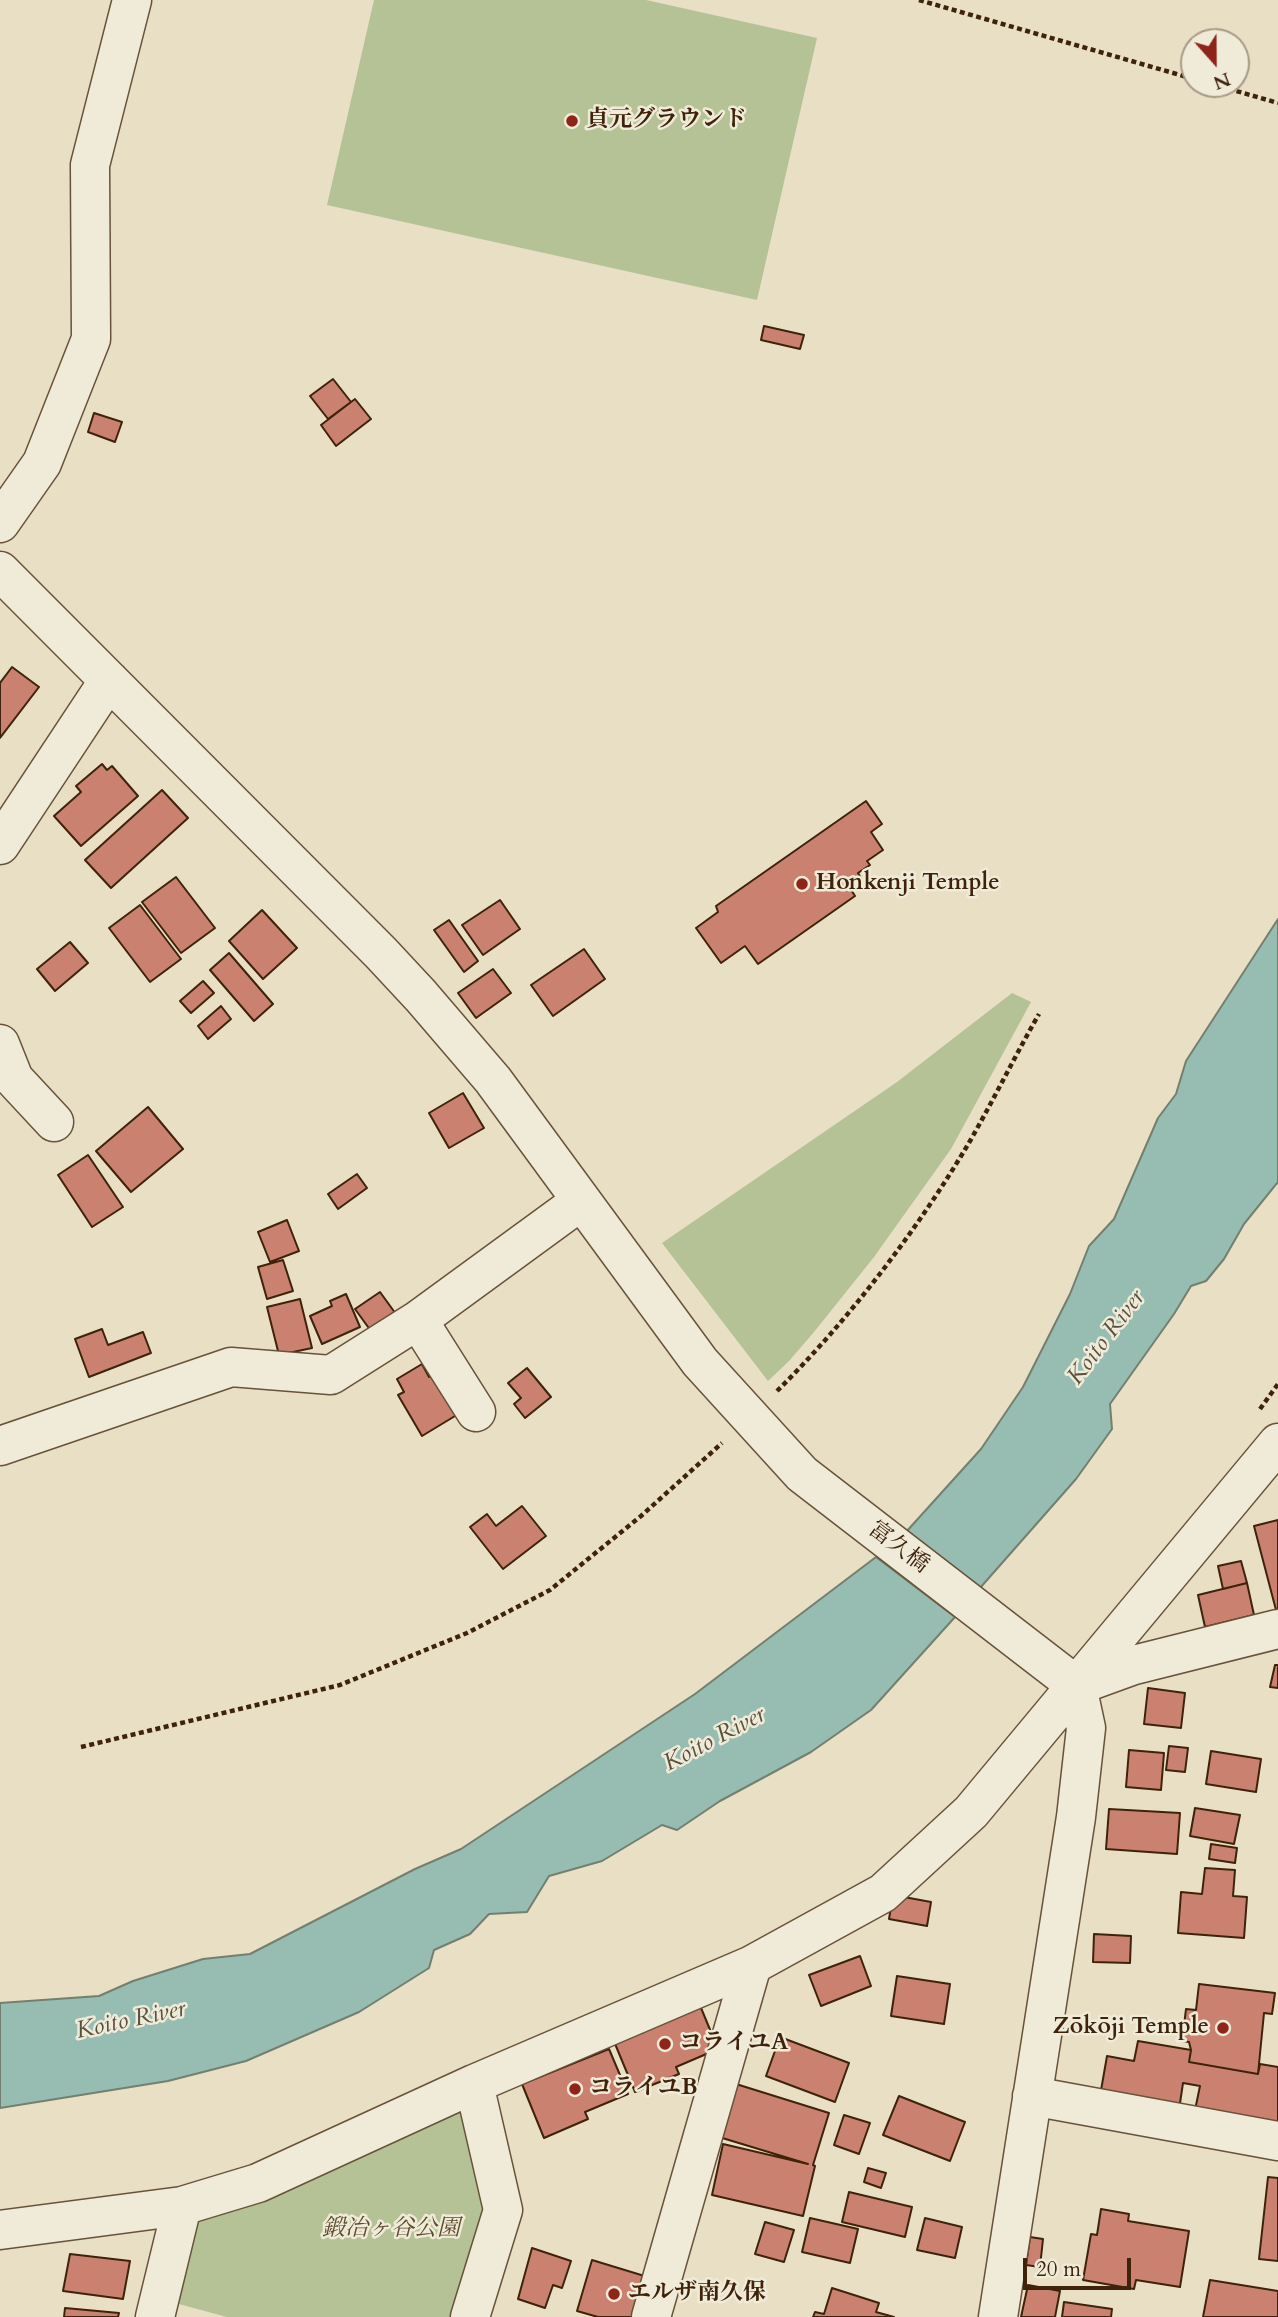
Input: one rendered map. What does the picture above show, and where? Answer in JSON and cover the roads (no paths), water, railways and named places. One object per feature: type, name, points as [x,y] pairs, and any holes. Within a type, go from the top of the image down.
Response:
[{"type":"street","points":[[0,523],[42,463],[91,339],[90,165],[132,0]]},
{"type":"street","name":"富久橋","points":[[0,571],[421,996],[493,1080],[700,1362],[802,1474],[1064,1675]]},
{"type":"street","points":[[0,845],[109,680]]},
{"type":"street","points":[[0,1044],[14,1079],[54,1122]]},
{"type":"street","points":[[0,1446],[231,1367],[331,1375],[585,1208]]},
{"type":"street","points":[[418,1320],[476,1412]]},
{"type":"street","points":[[0,2230],[182,2206],[258,2183],[474,2084],[752,1965],[883,1893],[971,1812],[1064,1675],[1278,1443]]},
{"type":"street","points":[[1064,1675],[1134,1665],[1278,1629]]},
{"type":"street","points":[[998,2317],[1077,1804],[1086,1728],[1064,1675]]},
{"type":"street","points":[[651,2317],[733,2039],[752,1965]]},
{"type":"street","points":[[470,2317],[503,2210],[474,2084]]},
{"type":"street","points":[[1032,2096],[1278,2141]]},
{"type":"street","points":[[155,2317],[182,2206]]},
{"type":"water","name":"Koito River","points":[[1278,919],[1278,1182],[1244,1224],[1224,1259],[1206,1281],[1191,1286],[1110,1404],[1112,1429],[1076,1479],[980,1588],[906,1532],[981,1449],[1023,1387],[1070,1294],[1089,1246],[1114,1219],[1158,1118],[1176,1094],[1186,1061]]},
{"type":"water","name":"Koito River","points":[[876,1557],[955,1617],[871,1710],[811,1752],[720,1801],[677,1830],[662,1825],[602,1861],[549,1876],[527,1912],[489,1914],[470,1934],[434,1950],[429,1968],[359,2012],[246,2061],[168,2081],[0,2108],[0,2003],[99,1996],[133,1981],[203,1959],[250,1954],[415,1869],[461,1849],[695,1694]]},
{"type":"place","name":"貞元グラウンド","points":[[572,121]]},
{"type":"place","name":"Honkenji Temple","points":[[802,884]]},
{"type":"place","name":"Zōkōji Temple","points":[[1223,2028]]},
{"type":"place","name":"コライユA","points":[[665,2044]]},
{"type":"place","name":"コライユB","points":[[575,2089]]},
{"type":"place","name":"エルザ南久保","points":[[614,2294]]},
{"type":"park label","name":"鍛冶ヶ谷公園","points":[[391,2230]]}]
